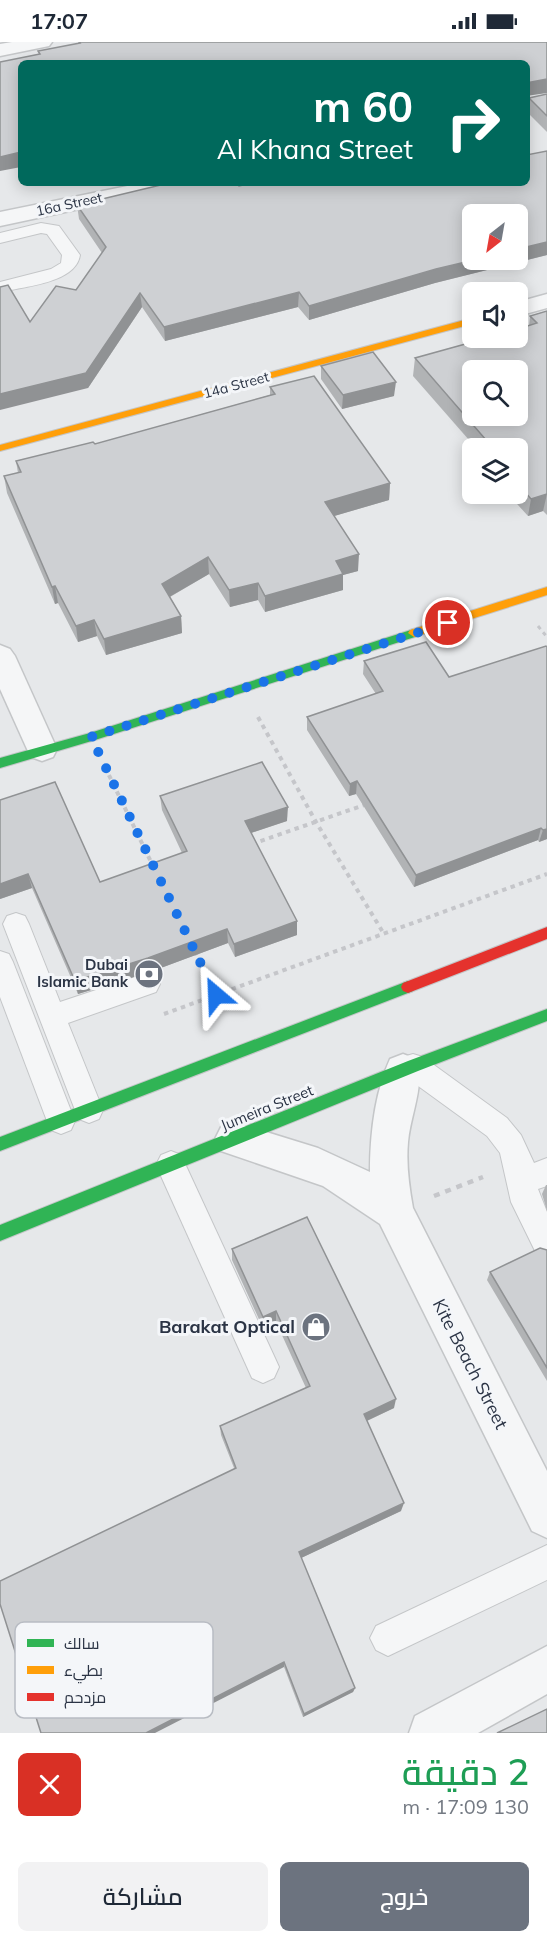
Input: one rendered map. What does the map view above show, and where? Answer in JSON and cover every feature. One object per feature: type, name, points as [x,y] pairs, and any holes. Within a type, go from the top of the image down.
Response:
[{"type":"street","points":[[4,51],[42,42]]},
{"type":"street","name":"16a Street","points":[[0,219],[44,219],[162,186]]},
{"type":"street","points":[[528,307],[547,302]]},
{"type":"street","name":"14a Street","points":[[0,448],[462,324]]},
{"type":"street","points":[[0,763],[42,749],[91,737],[547,591]]},
{"type":"street","points":[[0,656],[42,749]]},
{"type":"street","points":[[0,1144],[547,933]]},
{"type":"street","name":"Jumeira Street","points":[[0,1233],[408,1068],[547,1015]]},
{"type":"street","name":"Kite Beach Street","points":[[408,1068],[387,1148],[387,1177],[394,1211],[547,1516]]},
{"type":"street","name":"Kite Beach Street","points":[[234,1139],[334,1170],[363,1186],[394,1211]]},
{"type":"street","points":[[432,1733],[547,1669]]},
{"type":"lane","points":[[0,238],[44,219],[57,233],[71,255],[69,265],[49,276],[0,287]]},
{"type":"lane","points":[[16,924],[89,1110]]},
{"type":"lane","points":[[0,962],[61,1121]]},
{"type":"lane","points":[[52,1017],[147,984]]},
{"type":"lane","points":[[408,1068],[497,1126],[529,1172],[526,1202],[547,1243]]},
{"type":"lane","points":[[171,1165],[263,1367]]},
{"type":"lane","points":[[388,1638],[547,1562]]},
{"type":"path","points":[[242,687],[316,822],[384,934]]},
{"type":"path","points":[[91,737],[158,876]]},
{"type":"path","points":[[248,845],[371,803]]},
{"type":"path","points":[[162,1014],[547,874]]},
{"type":"path","points":[[192,945],[216,995]]},
{"type":"path","points":[[394,1211],[529,1172]]},
{"type":"building","points":[[547,42],[547,79],[530,82],[530,60],[18,60],[18,153],[0,157],[0,62],[40,54],[38,51],[80,43]]},
{"type":"building","points":[[547,94],[547,116],[530,99]]},
{"type":"building","points":[[547,151],[547,242],[528,247],[528,204],[462,204],[462,263],[309,306],[299,292],[164,327],[140,293],[86,373],[0,394],[0,287],[8,285],[30,322],[56,286],[76,290],[106,247],[77,205],[156,186],[530,186],[530,154]]},
{"type":"building","points":[[547,311],[547,494],[531,499],[528,496],[528,438],[484,438],[474,426],[528,426],[528,360],[462,360],[462,412],[415,358],[462,345],[462,348],[528,348],[528,326],[537,323],[530,316]]},
{"type":"building","points":[[373,352],[396,382],[343,395],[321,366]]},
{"type":"building","points":[[314,376],[390,483],[325,502],[359,554],[336,561],[343,574],[265,596],[258,583],[229,590],[208,557],[162,584],[181,616],[104,639],[94,620],[76,626],[55,586],[52,587],[4,476],[21,472],[16,461],[93,442],[95,444],[275,394],[270,387]]},
{"type":"building","points":[[426,642],[449,677],[547,647],[547,829],[541,828],[416,875],[357,781],[350,784],[307,717],[383,691],[364,661]]},
{"type":"building","points":[[262,762],[288,807],[245,821],[297,921],[234,944],[227,929],[148,958],[75,981],[28,874],[0,884],[0,800],[55,782],[100,882],[187,851],[160,796]]},
{"type":"building","points":[[307,1217],[396,1399],[364,1414],[404,1503],[299,1552],[355,1688],[304,1714],[284,1662],[213,1699],[213,1622],[15,1622],[15,1651],[0,1604],[0,1581],[236,1468],[220,1426],[310,1386],[276,1311],[263,1317],[232,1249]]},
{"type":"building","points":[[540,1248],[547,1250],[547,1368],[490,1272]]},
{"type":"building","points":[[547,1709],[547,1733],[497,1733]]},
{"type":"building","points":[[36,1718],[175,1718],[146,1733],[41,1733]]},
{"type":"traffic: fast","points":[[0,763],[91,737],[414,633]]},
{"type":"traffic: fast","points":[[0,1144],[408,987]]},
{"type":"traffic: fast","points":[[0,1233],[413,1066],[547,1015]]},
{"type":"traffic: slow","points":[[0,448],[462,324]]},
{"type":"traffic: slow","points":[[414,633],[547,591]]},
{"type":"traffic: jam","points":[[408,987],[547,933]]},
{"type":"place","name":"Dubai Islamic Bank","points":[[149,974]]},
{"type":"place","name":"Barakat Optical","points":[[316,1327]]},
{"type":"route","points":[[216,995],[91,737],[448,623]]}]
